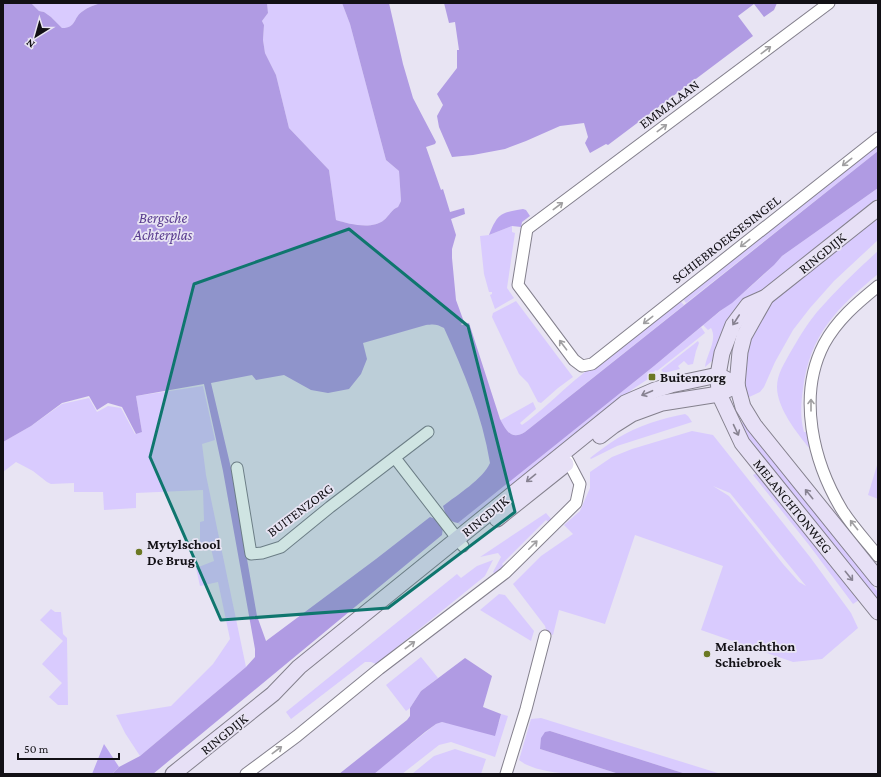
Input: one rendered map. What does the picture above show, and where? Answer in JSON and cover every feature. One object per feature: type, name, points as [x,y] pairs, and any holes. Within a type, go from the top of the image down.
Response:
[{"type":"street","name":"EMMALAAN","points":[[592,364],[582,366],[574,360],[518,285],[527,229],[829,3]]},
{"type":"street","name":"SCHIEBROEKSESINGEL","points":[[592,364],[878,138]]},
{"type":"street","name":"RINGDIJK","points":[[719,394],[718,375],[722,353],[733,325],[748,305],[766,297],[878,208]]},
{"type":"street","points":[[878,286],[845,314],[825,343],[813,376],[810,415],[820,460],[834,496],[843,512],[878,556]]},
{"type":"street","name":"RINGDIJK","points":[[173,774],[273,694],[299,667],[458,539],[565,458],[632,414],[662,403],[719,394],[737,385],[740,352],[744,336],[766,297]]},
{"type":"street","name":"RINGDIJK","points":[[565,458],[625,403],[666,387],[718,375]]},
{"type":"street","points":[[718,375],[737,385]]},
{"type":"street","name":"MELANCHTONWEG","points":[[737,385],[743,406],[754,425],[878,579]]},
{"type":"street","name":"MELANCHTONWEG","points":[[719,394],[742,443],[878,612]]},
{"type":"street","name":"BUITENZORG","points":[[237,468],[251,554],[262,553],[281,547],[330,507],[428,432]]},
{"type":"street","points":[[395,458],[458,539]]},
{"type":"street","points":[[246,774],[297,736],[385,664],[505,573],[576,503],[580,484],[565,458]]},
{"type":"street","points":[[506,774],[546,636]]},
{"type":"highlighted area","points":[[349,229],[468,326],[515,512],[388,608],[221,620],[150,457],[194,284]]},
{"type":"shaded area","points":[[31,3],[101,3],[80,13],[73,24],[67,28],[62,28],[51,17],[44,12],[39,11]]},
{"type":"shaded area","points":[[267,3],[342,3],[350,24],[386,160],[399,171],[401,201],[398,207],[379,223],[373,225],[360,225],[336,220],[329,170],[289,128],[276,75],[265,53],[263,40],[264,25],[262,21],[268,13]]},
{"type":"shaded area","points":[[878,143],[878,151],[686,303],[682,297]]},
{"type":"shaded area","points":[[878,188],[878,198],[765,288],[742,302],[724,327],[713,360],[705,367],[713,333],[711,328],[708,330],[703,325],[754,283],[782,256]]},
{"type":"shaded area","points":[[523,209],[526,210],[530,216],[522,222],[521,227],[512,226],[489,235],[495,222],[501,215]]},
{"type":"shaded area","points":[[878,217],[878,240],[834,281],[810,308],[793,330],[775,362],[764,387],[760,392],[747,398],[744,386],[744,355],[763,311],[774,300]]},
{"type":"shaded area","points":[[512,226],[512,232],[515,233],[507,288],[514,298],[495,309],[490,295],[492,292],[489,292],[484,274],[480,236],[489,235]]},
{"type":"shaded area","points":[[878,251],[878,274],[863,286],[838,311],[819,337],[812,353],[802,394],[801,410],[804,432],[809,432],[810,449],[799,436],[780,403],[777,382],[780,373],[799,337],[817,312],[847,280]]},
{"type":"shaded area","points":[[679,300],[684,305],[525,432],[513,435],[507,430],[500,419],[501,420],[533,402],[536,409],[520,423],[522,425],[536,415],[588,370]]},
{"type":"shaded area","points":[[516,301],[573,377],[541,403],[538,402],[528,383],[519,374],[492,317],[493,313]]},
{"type":"shaded area","points":[[701,327],[705,333],[657,371],[656,370],[650,375],[651,377],[633,389],[461,526],[458,523],[654,366]]},
{"type":"shaded area","points":[[698,341],[699,343],[693,364],[688,365],[684,361],[678,366],[680,369],[664,373],[661,370]]},
{"type":"shaded area","points":[[203,386],[215,440],[202,444],[206,475],[246,667],[140,756],[125,733],[116,715],[171,706],[213,664],[230,639],[218,582],[200,586],[196,568],[214,561],[210,544],[200,546],[200,522],[204,521],[203,490],[136,493],[136,508],[104,510],[103,492],[74,492],[74,483],[51,484],[33,471],[16,462],[3,472],[3,442],[31,426],[62,404],[89,398],[97,412],[108,406],[121,408],[135,434],[142,432],[136,396]]},
{"type":"shaded area","points":[[685,414],[692,422],[617,446],[591,459],[590,458],[614,440],[633,430],[659,420]]},
{"type":"shaded area","points":[[744,422],[878,592],[878,600],[751,442],[739,425]]},
{"type":"shaded area","points":[[692,431],[713,435],[810,557],[851,613],[858,628],[822,659],[793,662],[701,630],[723,566],[635,535],[605,624],[559,610],[553,635],[547,633],[545,626],[513,584],[541,556],[573,534],[564,525],[580,511],[590,488],[590,472],[612,457],[632,449]],"holes":[[[713,486],[730,493],[806,586],[799,582],[783,564],[729,496]]]},
{"type":"shaded area","points":[[878,462],[878,499],[868,495]]},
{"type":"shaded area","points":[[757,473],[859,600],[853,604],[809,545],[753,475]]},
{"type":"shaded area","points":[[546,513],[552,520],[550,523],[546,520],[502,564],[504,567],[495,574],[493,572],[501,557],[498,553],[480,557]]},
{"type":"shaded area","points":[[493,560],[485,576],[376,664],[365,662],[291,719],[286,712],[457,574],[461,578],[477,566]]},
{"type":"shaded area","points":[[499,594],[505,595],[534,631],[531,641],[480,610]]},
{"type":"shaded area","points":[[51,609],[55,612],[61,612],[63,634],[67,638],[68,705],[58,705],[49,697],[62,683],[42,664],[63,641],[40,620]]},
{"type":"shaded area","points":[[421,657],[438,678],[421,691],[410,708],[406,711],[386,685]]},
{"type":"shaded area","points":[[501,714],[508,716],[495,757],[451,742],[439,745],[402,774],[373,774],[436,724],[442,722],[451,724],[499,723]]},
{"type":"shaded area","points":[[541,718],[721,774],[686,774],[550,731],[540,749],[619,774],[581,774],[552,772],[540,769],[519,760],[531,719]]},
{"type":"shaded area","points":[[104,744],[119,767],[112,774],[92,774]]},
{"type":"shaded area","points":[[455,749],[486,759],[481,774],[412,774],[434,756]]},
{"type":"water","name":"Bergsche Achterplas","points":[[3,3],[31,3],[39,11],[44,12],[51,17],[62,28],[67,28],[73,24],[80,13],[101,3],[267,3],[268,13],[262,21],[264,25],[263,40],[265,53],[276,75],[289,128],[329,170],[336,220],[360,225],[373,225],[384,220],[394,209],[398,207],[401,201],[399,171],[386,160],[350,24],[342,3],[389,3],[403,64],[413,98],[436,142],[435,144],[426,147],[441,190],[443,189],[450,212],[464,208],[465,214],[451,219],[456,235],[452,249],[452,258],[456,300],[464,322],[461,324],[469,323],[500,419],[507,430],[513,435],[525,432],[878,151],[878,188],[782,256],[732,303],[720,311],[654,366],[458,523],[451,521],[448,518],[443,506],[476,481],[487,469],[490,463],[487,445],[472,394],[444,328],[431,324],[363,343],[367,359],[361,374],[349,389],[328,393],[311,390],[284,375],[256,380],[252,375],[211,383],[231,468],[257,616],[266,641],[430,517],[438,520],[443,527],[442,535],[153,774],[112,774],[119,767],[140,756],[246,667],[255,657],[255,649],[223,471],[204,384],[136,396],[142,432],[136,434],[122,407],[108,403],[97,410],[89,396],[62,403],[31,426],[3,442]]},
{"type":"water","points":[[444,3],[777,3],[774,10],[764,17],[754,4],[738,16],[753,36],[608,145],[606,144],[590,153],[585,143],[588,137],[584,123],[560,126],[505,149],[452,157],[439,127],[437,116],[443,105],[437,94],[457,68],[457,50],[459,50],[455,22],[449,23]]},
{"type":"water","points":[[465,658],[492,676],[483,707],[501,714],[495,736],[442,722],[436,724],[425,732],[374,774],[339,774],[407,720],[410,716],[410,708],[421,691]]},
{"type":"water","points":[[550,731],[686,774],[619,774],[540,749],[541,738],[545,732]]},
{"type":"place","name":"Buitenzorg","points":[[652,377]]},
{"type":"place","name":"Mytylschool De Brug","points":[[139,552]]},
{"type":"place","name":"Melanchthon Schiebroek","points":[[707,654]]}]
